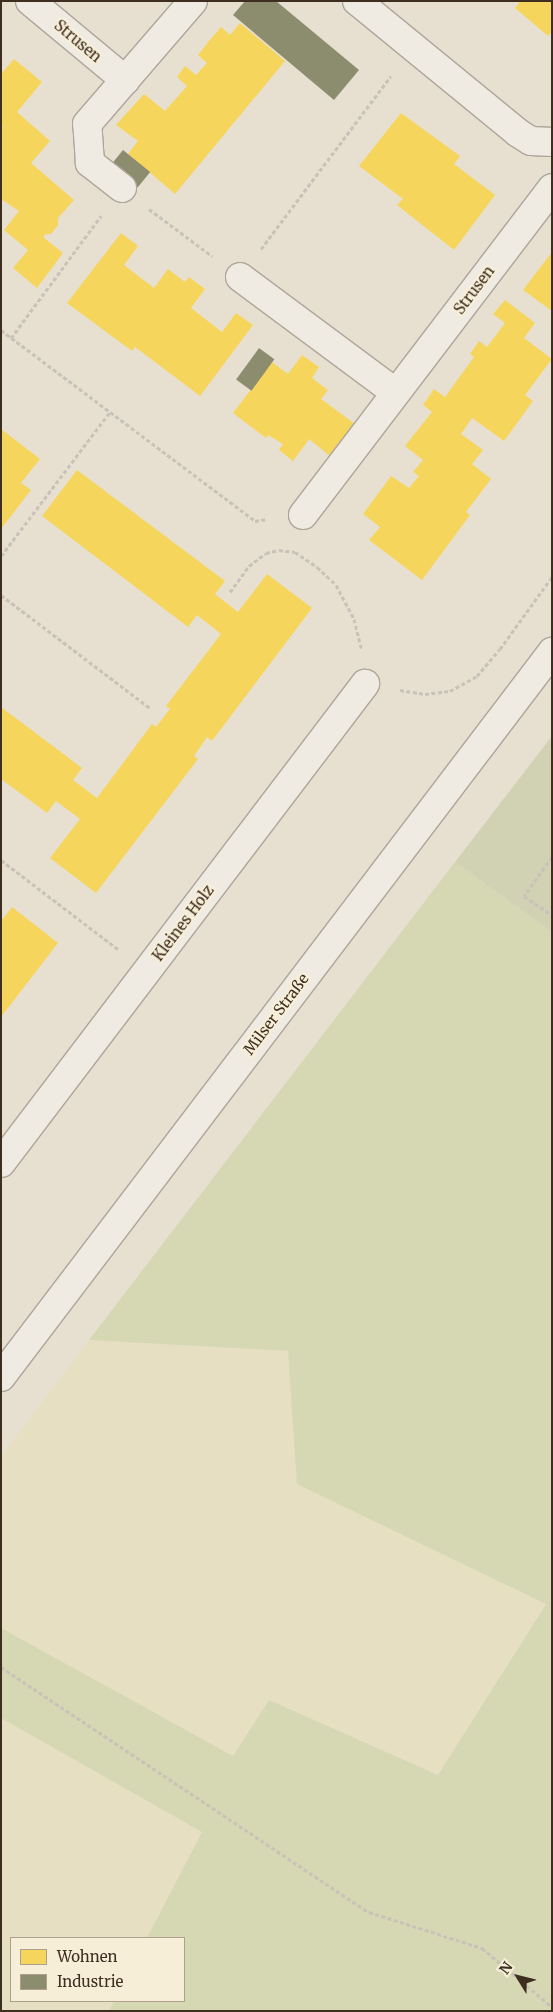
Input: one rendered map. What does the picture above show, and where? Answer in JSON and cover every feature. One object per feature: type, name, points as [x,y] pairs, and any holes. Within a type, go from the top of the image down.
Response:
[{"type":"street","name":"Strusen","points":[[30,1],[125,80]]},
{"type":"street","points":[[122,188],[90,163],[87,124],[193,1]]},
{"type":"street","points":[[357,1],[518,133],[531,141],[552,142]]},
{"type":"street","name":"Strusen","points":[[303,515],[552,188]]},
{"type":"street","points":[[240,276],[396,393]]},
{"type":"street","name":"Milser Straße","points":[[1,1377],[552,652]]},
{"type":"street","name":"Kleines Holz","points":[[1,1163],[365,684]]},
{"type":"path","points":[[11,338],[122,188],[240,276],[412,48]]},
{"type":"path","points":[[1,330],[255,521],[303,515]]},
{"type":"path","points":[[1,556],[110,412]]},
{"type":"path","points":[[230,592],[249,566],[266,553],[279,550],[295,552],[317,567],[336,585],[354,619],[360,638],[365,684],[425,694],[450,691],[477,676],[500,650],[552,577]]},
{"type":"path","points":[[1,595],[150,708]]},
{"type":"path","points":[[552,857],[524,896],[552,915]]},
{"type":"path","points":[[1,860],[147,971]]},
{"type":"path","points":[[1,1667],[369,1912],[482,1948],[552,2007]]},
{"type":"shaded area","points":[[89,1340],[288,1351],[298,1484],[546,1603],[438,1775],[269,1700],[233,1756],[1,1628],[1,1456]]},
{"type":"shaded area","points":[[1,1718],[202,1832],[148,1937],[10,1937],[10,2002],[114,2002],[109,2011],[5,2011],[1,2009]]},
{"type":"green space","points":[[552,736],[552,932],[455,862]]},
{"type":"green space","points":[[455,862],[552,932],[552,2011],[109,2011],[114,2002],[185,2002],[185,1937],[148,1937],[202,1832],[1,1718],[1,1628],[233,1756],[269,1700],[438,1775],[546,1604],[297,1484],[288,1351],[89,1340]]},
{"type":"building: Wohnen","points":[[516,1],[552,1],[552,31],[548,36],[515,8],[519,3]]},
{"type":"building: Wohnen","points":[[240,23],[285,61],[175,194],[128,154],[138,141],[116,125],[144,94],[165,111],[187,86],[177,77],[185,66],[196,75],[207,63],[198,55],[209,41],[221,27],[230,35]]},
{"type":"building: Wohnen","points":[[14,59],[42,82],[17,112],[50,141],[31,163],[74,200],[58,218],[58,225],[51,234],[46,234],[43,237],[63,253],[37,288],[13,268],[28,250],[4,230],[19,211],[1,199],[1,130],[3,127],[1,125],[1,74]]},
{"type":"building: Wohnen","points":[[401,113],[460,156],[454,164],[495,195],[454,250],[397,205],[403,199],[359,166]]},
{"type":"building: Wohnen","points":[[121,233],[138,246],[124,265],[154,288],[168,269],[185,282],[189,277],[205,289],[191,308],[222,332],[236,313],[253,325],[200,396],[135,347],[132,351],[67,303]]},
{"type":"building: Wohnen","points":[[552,252],[552,311],[523,290]]},
{"type":"building: Wohnen","points":[[505,300],[535,323],[524,338],[552,359],[525,395],[533,401],[504,441],[472,418],[461,434],[483,450],[472,464],[491,479],[466,512],[470,515],[422,580],[369,540],[380,527],[363,514],[391,476],[409,488],[419,476],[413,472],[423,460],[405,446],[432,412],[423,405],[434,389],[445,397],[474,357],[470,354],[479,341],[487,347],[505,323],[493,314]]},
{"type":"building: Wohnen","points":[[302,355],[319,367],[312,378],[328,390],[321,399],[355,424],[330,456],[309,439],[293,461],[279,450],[283,444],[268,435],[266,438],[233,413],[272,362],[288,374]]},
{"type":"building: Wohnen","points":[[1,429],[40,459],[21,483],[31,490],[1,529]]},
{"type":"building: Wohnen","points":[[77,470],[225,581],[215,594],[238,612],[267,574],[312,608],[212,741],[207,737],[194,756],[198,759],[96,893],[50,858],[80,819],[56,801],[47,813],[1,779],[1,707],[82,768],[73,780],[97,798],[152,724],[156,727],[170,709],[166,706],[221,634],[197,615],[188,627],[42,516]]},
{"type":"building: Wohnen","points":[[12,907],[58,943],[1,1017],[1,921]]},
{"type":"building: Industrie","points":[[245,1],[276,1],[359,70],[334,100],[233,15]]},
{"type":"building: Industrie","points":[[123,150],[150,172],[138,188],[110,166]]},
{"type":"building: Industrie","points":[[259,348],[274,359],[251,391],[236,380]]}]
